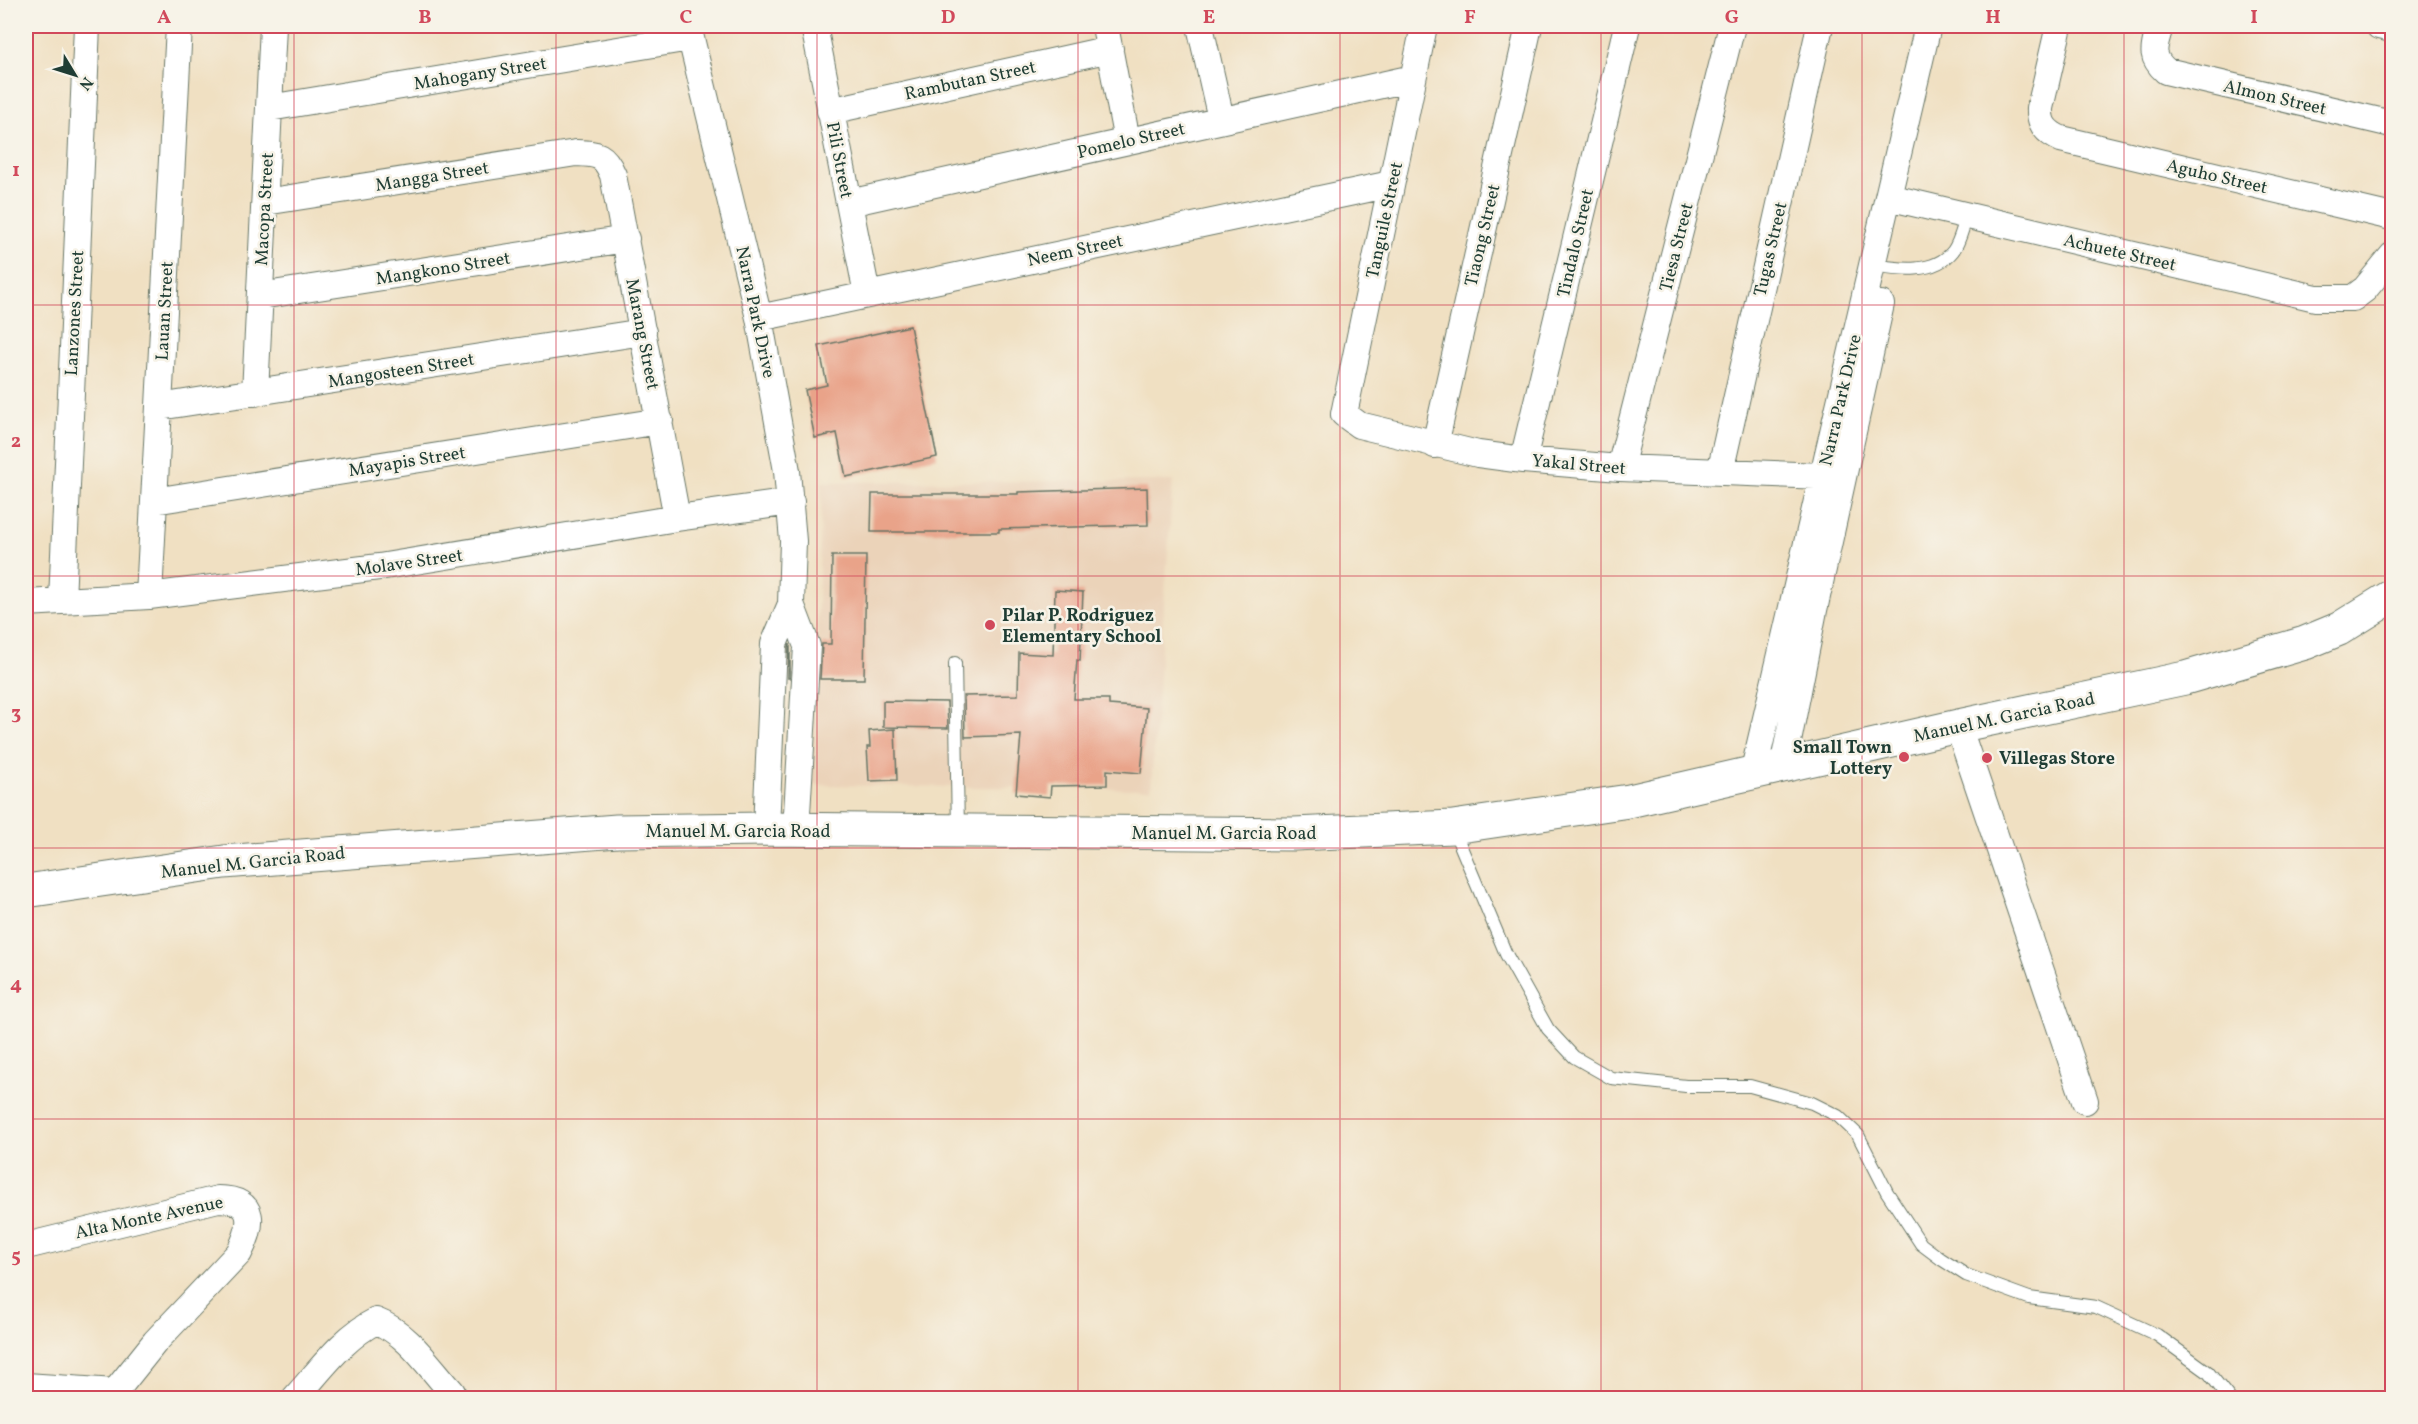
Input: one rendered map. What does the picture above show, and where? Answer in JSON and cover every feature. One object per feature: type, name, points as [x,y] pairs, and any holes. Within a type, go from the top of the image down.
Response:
[{"type":"main road","name":"Manuel M. Garcia Road","points":[[26,891],[224,862],[617,831],[781,829],[1294,834],[1453,827],[1629,801],[1958,726],[2185,678],[2305,643],[2339,628],[2374,609],[2392,596]]},
{"type":"street","name":"Lanzones Street","points":[[62,601],[87,26]]},
{"type":"street","name":"Lauan Street","points":[[149,596],[179,26]]},
{"type":"street","name":"Macopa Street","points":[[255,393],[273,26]]},
{"type":"street","name":"Pili Street","points":[[814,26],[867,294]]},
{"type":"street","name":"Tanguile Street","points":[[1344,414],[1424,26]]},
{"type":"street","name":"Tiaong Street","points":[[1435,445],[1529,26]]},
{"type":"street","name":"Tindalo Street","points":[[1523,460],[1627,26]]},
{"type":"street","name":"Tiesa Street","points":[[1620,468],[1732,26]]},
{"type":"street","name":"Tugas Street","points":[[1720,472],[1820,26]]},
{"type":"street","name":"Narra Park Drive","points":[[1768,770],[1814,610],[1928,26]]},
{"type":"street","name":"Narra Park Drive","points":[[1895,199],[1943,26]]},
{"type":"street","name":"Aguho Street","points":[[2059,26],[2040,108],[2040,118],[2044,128],[2050,134],[2061,139],[2392,217]]},
{"type":"street","name":"Almon Street","points":[[2160,26],[2153,54],[2160,66],[2172,74],[2392,124]]},
{"type":"street","points":[[2379,26],[2392,29]]},
{"type":"street","points":[[1207,27],[1221,119]]},
{"type":"street","name":"Mahogany Street","points":[[269,108],[689,32]]},
{"type":"street","name":"Narra Park Drive","points":[[689,32],[759,318],[791,502],[791,604],[774,644],[781,829]]},
{"type":"street","name":"Rambutan Street","points":[[830,111],[1107,37]]},
{"type":"street","points":[[1107,37],[1127,141]]},
{"type":"street","name":"Pomelo Street","points":[[849,203],[1413,78]]},
{"type":"street","name":"Mangga Street","points":[[265,202],[576,153],[600,155]]},
{"type":"street","name":"Marang Street","points":[[600,155],[608,163],[613,175],[677,518]]},
{"type":"street","name":"Neem Street","points":[[759,318],[1391,184]]},
{"type":"street","name":"Achuete Street","points":[[1895,199],[2316,298],[2353,298],[2365,289],[2392,256]]},
{"type":"street","name":"Mangkono Street","points":[[260,296],[626,239]]},
{"type":"street","name":"Narra Park Drive","points":[[1768,770],[1822,476],[1880,266]]},
{"type":"street","name":"Mangosteen Street","points":[[159,407],[643,332]]},
{"type":"street","name":"Yakal Street","points":[[1344,414],[1359,425],[1435,445],[1523,460],[1620,468],[1822,476]]},
{"type":"street","name":"Mayapis Street","points":[[154,501],[660,421]]},
{"type":"street","name":"Molave Street","points":[[26,603],[149,596],[379,567],[677,518],[791,502]]},
{"type":"street","points":[[1958,726],[2085,1101]]},
{"type":"street","name":"Alta Monte Avenue","points":[[26,1245],[218,1199],[231,1199],[241,1203],[247,1210],[251,1223],[248,1236],[239,1253],[155,1342],[114,1395]]},
{"type":"street","points":[[295,1398],[345,1342],[360,1329],[376,1321],[400,1334],[452,1392],[453,1398]]},
{"type":"street","points":[[26,1386],[114,1395]]},
{"type":"lane","points":[[1880,266],[1919,268],[1935,264],[1953,251],[1967,216]]},
{"type":"lane","points":[[956,663],[958,831]]},
{"type":"lane","points":[[1453,827],[1506,954],[1548,1029],[1574,1057],[1611,1078],[1686,1086],[1750,1086],[1812,1103],[1838,1116],[1858,1135],[1887,1192],[1922,1244],[1941,1259],[1966,1275],[2029,1298],[2096,1307],[2157,1335],[2208,1372],[2229,1398]]},
{"type":"shaded area","name":"Pilar P. Rodriguez Elementary School","points":[[1173,481],[1151,789],[812,785],[822,482]]},
{"type":"building","points":[[910,326],[937,457],[846,477],[837,433],[815,438],[805,390],[827,385],[819,346]]},
{"type":"building","points":[[1147,488],[1148,525],[999,529],[999,532],[871,532],[872,494],[1018,494],[1018,492]]},
{"type":"building","points":[[832,556],[866,556],[864,679],[820,679],[822,644],[831,644]]},
{"type":"building","points":[[1055,590],[1083,592],[1080,661],[1077,660],[1074,699],[1109,699],[1109,705],[1147,708],[1141,773],[1107,770],[1107,785],[1051,786],[1050,797],[1016,794],[1021,735],[965,737],[964,696],[1018,695],[1019,653],[1053,655]]},
{"type":"building","points":[[790,644],[790,678],[788,678],[789,647]]},
{"type":"building","points":[[883,701],[947,702],[948,728],[883,727]]},
{"type":"building","points":[[895,729],[897,780],[869,781],[867,747],[870,747],[869,731]]},
{"type":"place","name":"Pilar P. Rodriguez Elementary School","points":[[990,625]]},
{"type":"place","name":"Small Town Lottery","points":[[1904,757]]},
{"type":"place","name":"Villegas Store","points":[[1987,758]]}]
